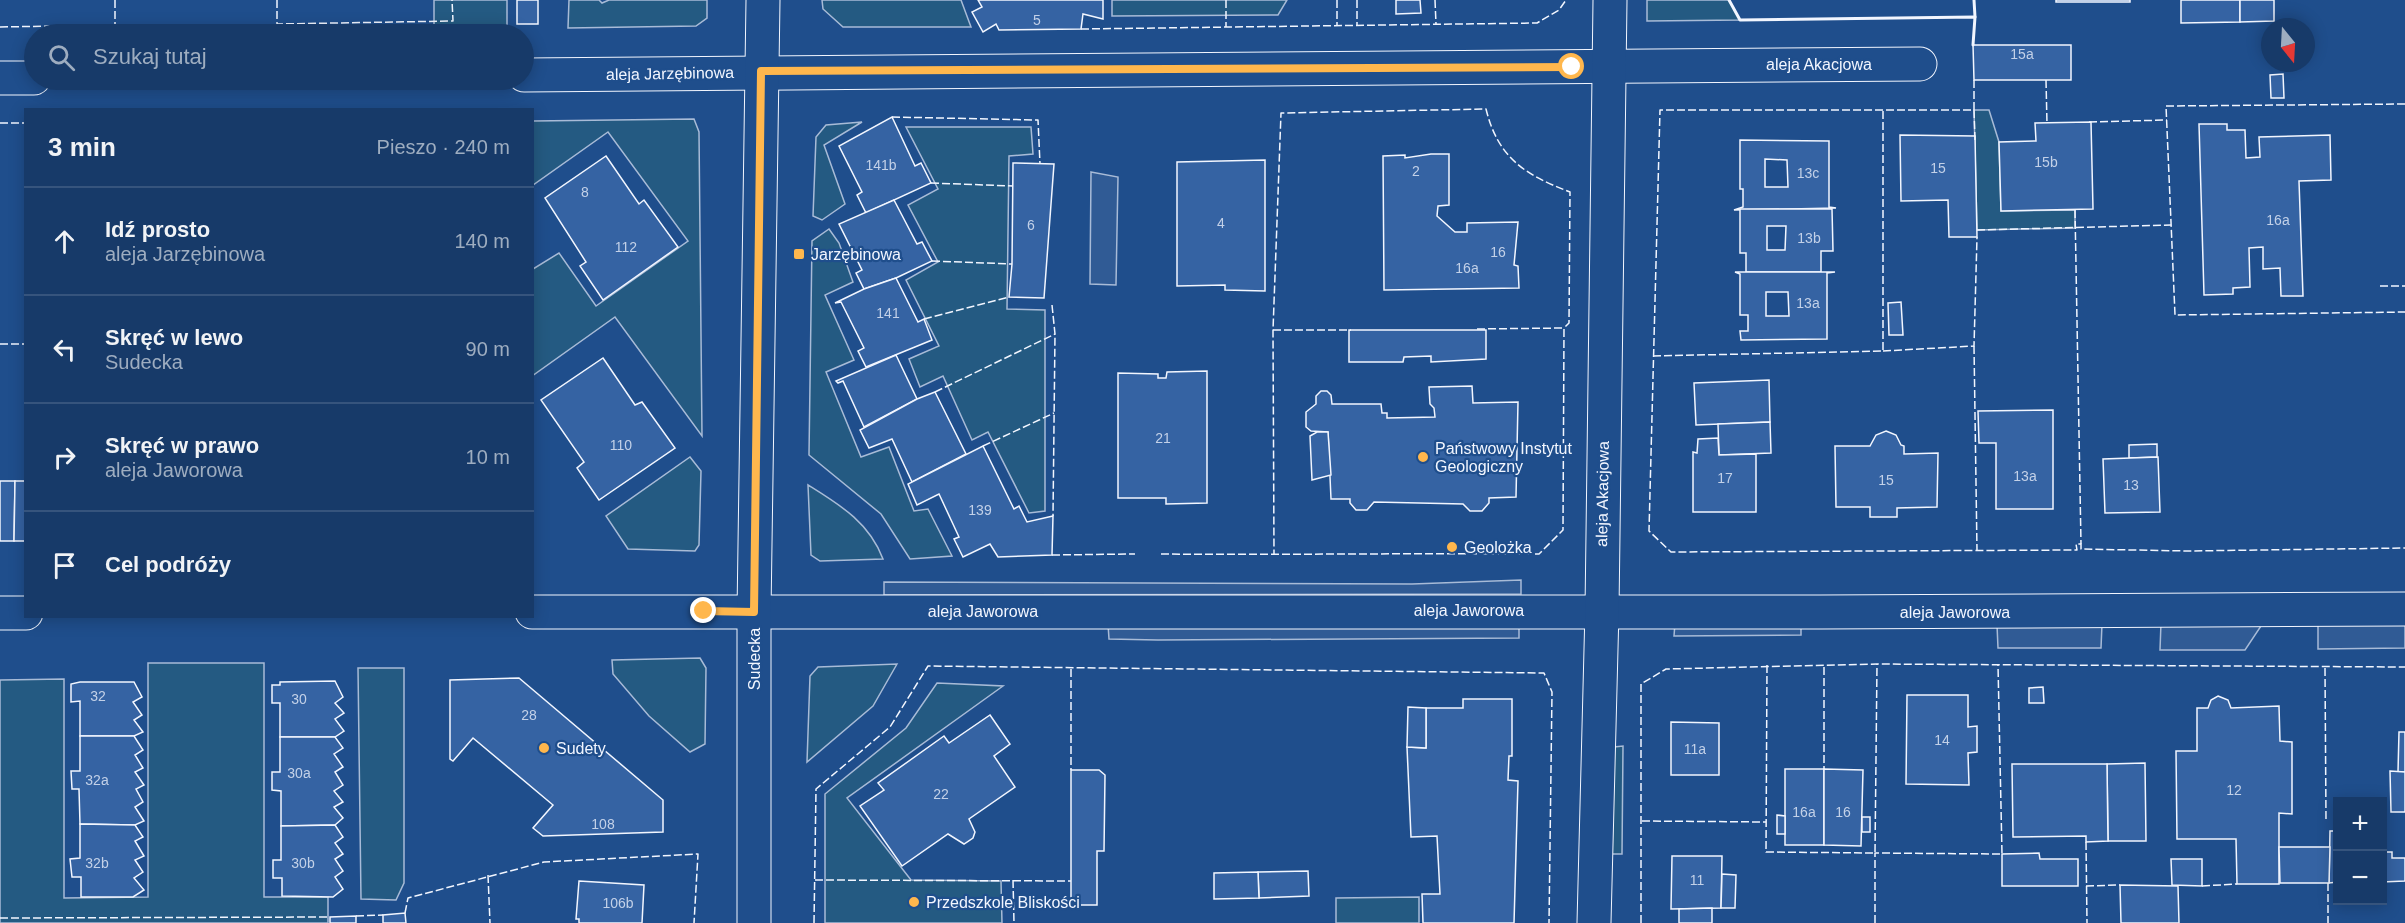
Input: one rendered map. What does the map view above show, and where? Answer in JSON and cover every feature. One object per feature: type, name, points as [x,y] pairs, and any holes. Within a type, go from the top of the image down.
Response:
[{"type":"street","name":"Sudecka","points":[[754,923],[754,612],[763,0]]},
{"type":"street","name":"aleja Akacjowa","points":[[1594,923],[1602,610],[1610,0]]},
{"type":"street","name":"aleja Akacjowa","points":[[1609,66],[1920,64]]},
{"type":"street","name":"aleja Jarzębinowa","points":[[534,75],[761,71],[834,73],[1609,66]]},
{"type":"street","points":[[0,78],[24,78]]},
{"type":"street","name":"aleja Jaworowa","points":[[534,612],[2405,609]]},
{"type":"street","points":[[0,613],[24,613]]},
{"type":"shaded area","points":[[434,0],[507,0],[507,24],[434,24]]},
{"type":"shaded area","points":[[569,0],[599,0],[602,3],[609,0],[707,0],[707,18],[696,26],[568,28]]},
{"type":"shaded area","points":[[822,0],[961,0],[971,27],[843,27],[823,9]]},
{"type":"shaded area","points":[[1112,0],[1287,0],[1278,15],[1112,16]]},
{"type":"shaded area","points":[[1647,0],[1729,0],[1740,20],[1647,21]]},
{"type":"shaded area","points":[[1974,110],[1989,110],[1999,142],[2001,211],[2075,210],[2075,228],[1977,230]]},
{"type":"shaded area","points":[[694,119],[699,132],[702,436],[615,317],[534,375],[534,268],[559,253],[596,306],[688,241],[608,132],[534,184],[534,121]]},
{"type":"shaded area","points":[[862,122],[824,145],[845,204],[822,220],[813,216],[816,137],[826,125]]},
{"type":"shaded area","points":[[906,127],[1031,127],[1033,154],[1009,156],[1007,309],[1045,310],[1045,511],[1029,513],[988,432],[972,440],[943,376],[920,387],[909,359],[939,346],[906,280],[938,262],[908,205],[938,189]]},
{"type":"shaded area","points":[[1091,172],[1118,177],[1116,285],[1090,284]]},
{"type":"shaded area","points":[[829,229],[839,243],[853,282],[825,295],[854,360],[826,372],[861,457],[889,447],[914,511],[928,509],[952,556],[910,559],[881,514],[809,455],[812,241]]},
{"type":"shaded area","points":[[690,457],[701,471],[699,545],[695,551],[628,549],[606,516]]},
{"type":"shaded area","points":[[808,485],[842,507],[862,525],[883,559],[820,561],[811,555]]},
{"type":"shaded area","points":[[1521,580],[1521,594],[884,595],[884,582],[1412,584]]},
{"type":"shaded area","points":[[2318,621],[2405,621],[2405,648],[2318,649]]},
{"type":"shaded area","points":[[1519,623],[1519,638],[1158,640],[1109,639],[1108,624]]},
{"type":"shaded area","points":[[1675,623],[1801,623],[1801,635],[1674,636]]},
{"type":"shaded area","points":[[2161,623],[2263,623],[2245,650],[2160,650]]},
{"type":"shaded area","points":[[2102,624],[2101,648],[1998,648],[1997,625]]},
{"type":"shaded area","points":[[700,658],[706,668],[705,744],[690,752],[649,716],[613,674],[612,660]]},
{"type":"shaded area","points":[[148,663],[264,663],[264,897],[328,897],[328,923],[0,923],[0,680],[64,679],[64,898],[148,897]]},
{"type":"shaded area","points":[[897,664],[873,706],[807,762],[810,676],[818,667]]},
{"type":"shaded area","points":[[358,668],[404,668],[404,883],[396,900],[361,899]]},
{"type":"shaded area","points":[[937,683],[1003,686],[847,798],[911,880],[1001,881],[1002,923],[825,923],[825,794],[906,728]]},
{"type":"shaded area","points":[[1623,746],[1622,854],[1611,854],[1614,747]]},
{"type":"shaded area","points":[[1419,897],[1419,923],[1336,923],[1336,898]]},
{"type":"building","points":[[517,0],[538,0],[538,24],[517,24]]},
{"type":"building","points":[[978,0],[1103,0],[1103,19],[1083,14],[1081,29],[999,30],[996,24],[983,32],[972,12],[982,7]]},
{"type":"building","points":[[1396,0],[1420,0],[1421,13],[1396,14]]},
{"type":"building","points":[[2056,0],[2130,0],[2130,2],[2056,2]]},
{"type":"building","points":[[2181,0],[2240,0],[2240,22],[2181,23]]},
{"type":"building","points":[[2240,0],[2274,0],[2274,18],[2261,18],[2261,21],[2240,22]]},
{"type":"building","points":[[1973,45],[2071,45],[2071,80],[1974,80]]},
{"type":"building","points":[[2283,74],[2284,98],[2271,98],[2270,75]]},
{"type":"building","points":[[892,117],[915,166],[921,163],[931,183],[866,213],[857,195],[862,192],[839,146]]},
{"type":"building","points":[[2091,122],[2093,209],[2001,211],[1999,142],[2036,141],[2035,123]]},
{"type":"building","points":[[2199,124],[2227,124],[2227,130],[2245,130],[2246,158],[2260,157],[2259,137],[2330,135],[2331,180],[2299,181],[2303,296],[2281,296],[2280,268],[2263,269],[2263,247],[2249,248],[2250,287],[2233,288],[2233,294],[2204,295]]},
{"type":"building","points":[[1900,135],[1975,136],[1977,237],[1949,237],[1948,200],[1901,201]]},
{"type":"building","points":[[1740,140],[1829,141],[1829,207],[1836,208],[1734,210],[1743,207],[1743,189],[1740,189]],"holes":[[[1765,159],[1787,160],[1788,187],[1765,187]]]},
{"type":"building","points":[[1449,154],[1449,205],[1438,206],[1437,216],[1455,232],[1467,232],[1467,223],[1518,222],[1514,265],[1518,266],[1519,288],[1384,290],[1383,156],[1405,155],[1405,158]]},
{"type":"building","points":[[606,156],[639,204],[644,200],[678,247],[603,300],[580,266],[586,262],[545,198]]},
{"type":"building","points":[[1265,160],[1265,291],[1225,290],[1225,285],[1177,286],[1177,162]]},
{"type":"building","points":[[1013,163],[1054,164],[1044,298],[1009,297],[1012,264]]},
{"type":"building","points":[[894,200],[917,244],[922,242],[932,261],[896,278],[864,289],[856,273],[862,270],[839,224]]},
{"type":"building","points":[[1740,209],[1832,209],[1833,251],[1821,251],[1821,272],[1746,272],[1746,253],[1740,253]],"holes":[[[1767,226],[1786,226],[1785,250],[1767,250]]]},
{"type":"building","points":[[1735,272],[1835,272],[1827,273],[1827,339],[1741,340],[1740,331],[1748,331],[1748,315],[1740,315],[1740,274]],"holes":[[[1766,292],[1788,292],[1789,316],[1766,316]]]},
{"type":"building","points":[[896,278],[918,322],[924,319],[932,340],[866,367],[858,351],[864,348],[841,302],[835,303],[864,289]]},
{"type":"building","points":[[1901,302],[1903,335],[1889,335],[1888,303]]},
{"type":"building","points":[[1349,330],[1486,330],[1486,359],[1431,362],[1431,356],[1404,357],[1403,362],[1349,362]]},
{"type":"building","points":[[896,355],[917,399],[864,427],[843,381],[838,383],[836,381]]},
{"type":"building","points":[[603,358],[635,405],[642,402],[675,448],[599,500],[577,468],[584,462],[541,400]]},
{"type":"building","points":[[1207,371],[1207,503],[1166,504],[1166,498],[1118,498],[1118,373],[1158,374],[1158,378],[1166,378],[1167,372]]},
{"type":"building","points":[[1769,380],[1770,422],[1696,425],[1694,383]]},
{"type":"building","name":"Państwowy Instytut Geologiczny","points":[[1472,386],[1473,403],[1518,402],[1516,497],[1489,498],[1489,503],[1482,511],[1470,511],[1463,504],[1374,502],[1367,510],[1356,510],[1350,503],[1350,499],[1331,499],[1328,432],[1311,431],[1306,427],[1306,412],[1316,404],[1316,396],[1321,391],[1327,391],[1331,395],[1332,404],[1381,404],[1382,413],[1387,413],[1387,418],[1435,417],[1434,408],[1430,404],[1429,387]]},
{"type":"building","points":[[935,392],[966,454],[912,482],[892,439],[869,448],[860,430],[917,399]]},
{"type":"building","points":[[2053,410],[2053,509],[1996,509],[1996,443],[1979,443],[1978,411]]},
{"type":"building","points":[[1770,422],[1771,453],[1719,455],[1718,424]]},
{"type":"building","points":[[1886,431],[1896,435],[1901,445],[1904,446],[1904,454],[1938,453],[1937,507],[1897,508],[1897,517],[1870,517],[1870,507],[1836,507],[1835,446],[1870,446],[1876,435]]},
{"type":"building","points":[[1317,432],[1328,432],[1331,475],[1312,480],[1310,436]]},
{"type":"building","points":[[1718,438],[1719,455],[1756,454],[1756,512],[1693,512],[1693,452],[1697,453],[1698,439]]},
{"type":"building","points":[[2157,444],[2157,457],[2129,458],[2129,445]]},
{"type":"building","points":[[983,446],[1014,509],[1019,506],[1027,522],[1053,516],[1052,555],[998,557],[990,544],[963,557],[954,539],[959,537],[939,494],[917,505],[908,484]]},
{"type":"building","points":[[2158,457],[2160,512],[2105,513],[2103,459]]},
{"type":"building","points":[[0,481],[15,481],[14,541],[0,541]]},
{"type":"building","points":[[15,481],[24,481],[24,541],[14,541]]},
{"type":"building","name":"Sudety","points":[[519,678],[663,800],[663,832],[543,836],[533,828],[553,805],[473,738],[453,761],[450,759],[450,680]]},
{"type":"building","points":[[335,681],[343,697],[335,703],[344,713],[335,719],[344,731],[335,737],[280,737],[280,703],[272,703],[272,685],[280,685],[280,682]]},
{"type":"building","points":[[134,682],[142,697],[133,702],[142,715],[134,720],[143,732],[134,736],[80,736],[80,701],[71,702],[71,684]]},
{"type":"building","points":[[2043,687],[2044,703],[2029,703],[2029,688]]},
{"type":"building","points":[[1907,695],[1968,695],[1968,727],[1977,726],[1977,752],[1968,753],[1969,785],[1906,784]]},
{"type":"building","points":[[2218,696],[2228,700],[2231,708],[2279,706],[2280,741],[2292,742],[2292,814],[2279,813],[2279,884],[2237,884],[2236,839],[2177,839],[2176,751],[2197,751],[2197,708],[2208,708],[2211,700]]},
{"type":"building","points":[[1463,699],[1512,699],[1512,756],[1509,756],[1508,780],[1518,781],[1514,923],[1423,923],[1422,894],[1440,894],[1437,836],[1411,837],[1407,747],[1426,748],[1426,708],[1463,708]]},
{"type":"building","points":[[1408,707],[1426,708],[1426,748],[1407,747]]},
{"type":"building","points":[[990,715],[1010,744],[994,756],[1015,787],[969,819],[975,832],[973,838],[964,844],[948,834],[902,866],[860,806],[884,790],[878,783],[944,736],[949,743]]},
{"type":"building","points":[[1671,722],[1719,723],[1719,775],[1671,775]]},
{"type":"building","points":[[2399,732],[2405,732],[2405,772],[2398,772]]},
{"type":"building","points":[[80,736],[134,736],[143,750],[135,755],[143,768],[135,772],[144,785],[136,789],[143,802],[135,807],[144,821],[135,825],[80,824],[79,789],[72,789],[71,771],[80,771]]},
{"type":"building","points":[[280,737],[335,737],[343,748],[334,754],[343,767],[335,772],[343,785],[334,791],[343,802],[334,807],[343,818],[335,825],[281,826],[281,791],[272,790],[272,772],[280,772]]},
{"type":"building","points":[[2145,763],[2146,841],[2108,841],[2107,764]]},
{"type":"building","points":[[2012,764],[2107,764],[2108,841],[2086,842],[2086,836],[2013,837]]},
{"type":"building","points":[[1785,769],[1824,769],[1824,845],[1785,845]]},
{"type":"building","points":[[1824,769],[1863,770],[1861,846],[1824,845]]},
{"type":"building","points":[[1071,770],[1099,770],[1105,775],[1104,851],[1097,851],[1097,905],[1071,905]]},
{"type":"building","points":[[2390,771],[2405,772],[2405,812],[2391,812]]},
{"type":"building","points":[[1777,815],[1785,816],[1785,834],[1777,834]]},
{"type":"building","points":[[1862,817],[1870,817],[1870,832],[1862,832]]},
{"type":"building","points":[[80,824],[135,825],[143,837],[135,841],[144,856],[135,860],[143,872],[134,878],[144,890],[133,897],[81,897],[81,877],[72,877],[70,859],[80,858]]},
{"type":"building","points":[[335,825],[343,837],[335,843],[343,854],[335,859],[343,871],[335,877],[343,889],[333,897],[282,896],[282,878],[273,878],[273,860],[281,860],[281,826]]},
{"type":"building","points":[[2330,831],[2333,831],[2333,883],[2329,883]]},
{"type":"building","points":[[2279,847],[2330,847],[2329,883],[2280,883]]},
{"type":"building","points":[[2387,852],[2392,852],[2392,858],[2405,858],[2405,881],[2387,882]]},
{"type":"building","points":[[2039,853],[2040,859],[2078,859],[2078,886],[2002,886],[2002,854]]},
{"type":"building","points":[[1672,856],[1722,856],[1721,908],[1671,909]]},
{"type":"building","points":[[2171,859],[2202,859],[2202,886],[2172,885]]},
{"type":"building","points":[[1308,871],[1309,896],[1259,898],[1258,872]]},
{"type":"building","points":[[1258,872],[1259,898],[1214,899],[1214,873]]},
{"type":"building","points":[[1722,874],[1736,875],[1735,908],[1721,908]]},
{"type":"building","points":[[579,881],[644,885],[642,923],[579,923],[579,919],[576,919]]},
{"type":"building","points":[[2120,885],[2178,886],[2179,923],[2121,923]]},
{"type":"building","points":[[1712,908],[1712,923],[1679,923],[1679,909]]},
{"type":"building","points":[[405,913],[406,923],[383,923],[383,915]]},
{"type":"building","points":[[356,916],[356,923],[330,923],[330,917]]},
{"type":"fence","points":[[115,0],[115,24]]},
{"type":"fence","points":[[277,0],[277,24],[453,21],[452,0]]},
{"type":"fence","points":[[1226,0],[1226,27]]},
{"type":"fence","points":[[1337,0],[1337,25]]},
{"type":"fence","points":[[1357,0],[1357,25]]},
{"type":"fence","points":[[1435,0],[1436,24]]},
{"type":"fence","points":[[1081,29],[1537,23],[1559,10],[1566,0]]},
{"type":"fence","points":[[0,27],[24,27]]},
{"type":"fence","points":[[1974,80],[1974,110],[1660,110],[1649,531],[1671,552],[2077,550],[2076,544],[2081,544],[2081,549],[2187,551],[2405,548]]},
{"type":"fence","points":[[2046,80],[2047,124]]},
{"type":"fence","points":[[2405,104],[2166,106],[2175,315],[2405,312]]},
{"type":"fence","points":[[1161,554],[1256,554],[1539,554],[1563,530],[1564,328],[1569,323],[1570,192],[1540,179],[1516,162],[1498,140],[1486,109],[1281,113],[1273,330],[1274,554]]},
{"type":"fence","points":[[1653,356],[1883,351],[1883,110]]},
{"type":"fence","points":[[1974,110],[1975,140]]},
{"type":"fence","points":[[892,117],[1038,120],[1040,164]]},
{"type":"fence","points":[[2089,122],[2167,120]]},
{"type":"fence","points":[[0,123],[24,123]]},
{"type":"fence","points":[[931,183],[1013,186]]},
{"type":"fence","points":[[2075,210],[2081,544]]},
{"type":"fence","points":[[1977,230],[2171,225]]},
{"type":"fence","points":[[1883,351],[1974,346],[1977,237]]},
{"type":"fence","points":[[932,261],[1012,264]]},
{"type":"fence","points":[[2380,286],[2405,286]]},
{"type":"fence","points":[[924,319],[1009,297]]},
{"type":"fence","points":[[1052,305],[1055,334],[1053,516]]},
{"type":"fence","points":[[1477,329],[1564,328]]},
{"type":"fence","points":[[1273,330],[1351,330]]},
{"type":"fence","points":[[935,392],[1055,334]]},
{"type":"fence","points":[[0,344],[24,344]]},
{"type":"fence","points":[[1974,346],[1977,551]]},
{"type":"fence","points":[[983,446],[1054,413]]},
{"type":"fence","points":[[1052,555],[1135,554]]},
{"type":"fence","points":[[1767,665],[1766,852],[1875,853],[1877,664]]},
{"type":"fence","points":[[1641,923],[1641,684],[1666,669],[1877,664],[2405,667]]},
{"type":"fence","points":[[1875,923],[1875,853],[2002,854],[1998,665]]},
{"type":"fence","points":[[814,923],[816,789],[890,727],[928,666],[1544,673],[1552,692],[1549,923]]},
{"type":"fence","points":[[1824,667],[1824,769]]},
{"type":"fence","points":[[2325,668],[2326,820]]},
{"type":"fence","points":[[1071,669],[1071,770]]},
{"type":"fence","points":[[1642,821],[1766,822]]},
{"type":"fence","points":[[2086,842],[2087,923]]},
{"type":"fence","points":[[405,913],[408,898],[544,862],[698,854],[694,923]]},
{"type":"fence","points":[[488,875],[490,923]]},
{"type":"fence","points":[[815,880],[1071,881]]},
{"type":"fence","points":[[1013,880],[1014,923]]},
{"type":"fence","points":[[2328,883],[2328,923]]},
{"type":"fence","points":[[2202,886],[2237,884]]},
{"type":"fence","points":[[2086,886],[2120,885]]},
{"type":"fence","points":[[356,916],[383,915]]},
{"type":"fence","points":[[0,918],[330,917]]},
{"type":"wall","points":[[1729,0],[1740,20],[1975,17],[1973,45]]},
{"type":"wall","points":[[1974,0],[1975,17]]},
{"type":"place","name":"Jarzębinowa","points":[[799,254]]},
{"type":"place","name":"Państwowy Instytut Geologiczny","points":[[1423,457]]},
{"type":"place","name":"Geolożka","points":[[1452,547]]},
{"type":"place","name":"Sudety","points":[[544,748]]},
{"type":"place","name":"Przedszkole Bliskości","points":[[914,902]]},
{"type":"route","points":[[704,611],[754,612],[761,71],[834,73],[1572,67]]}]
